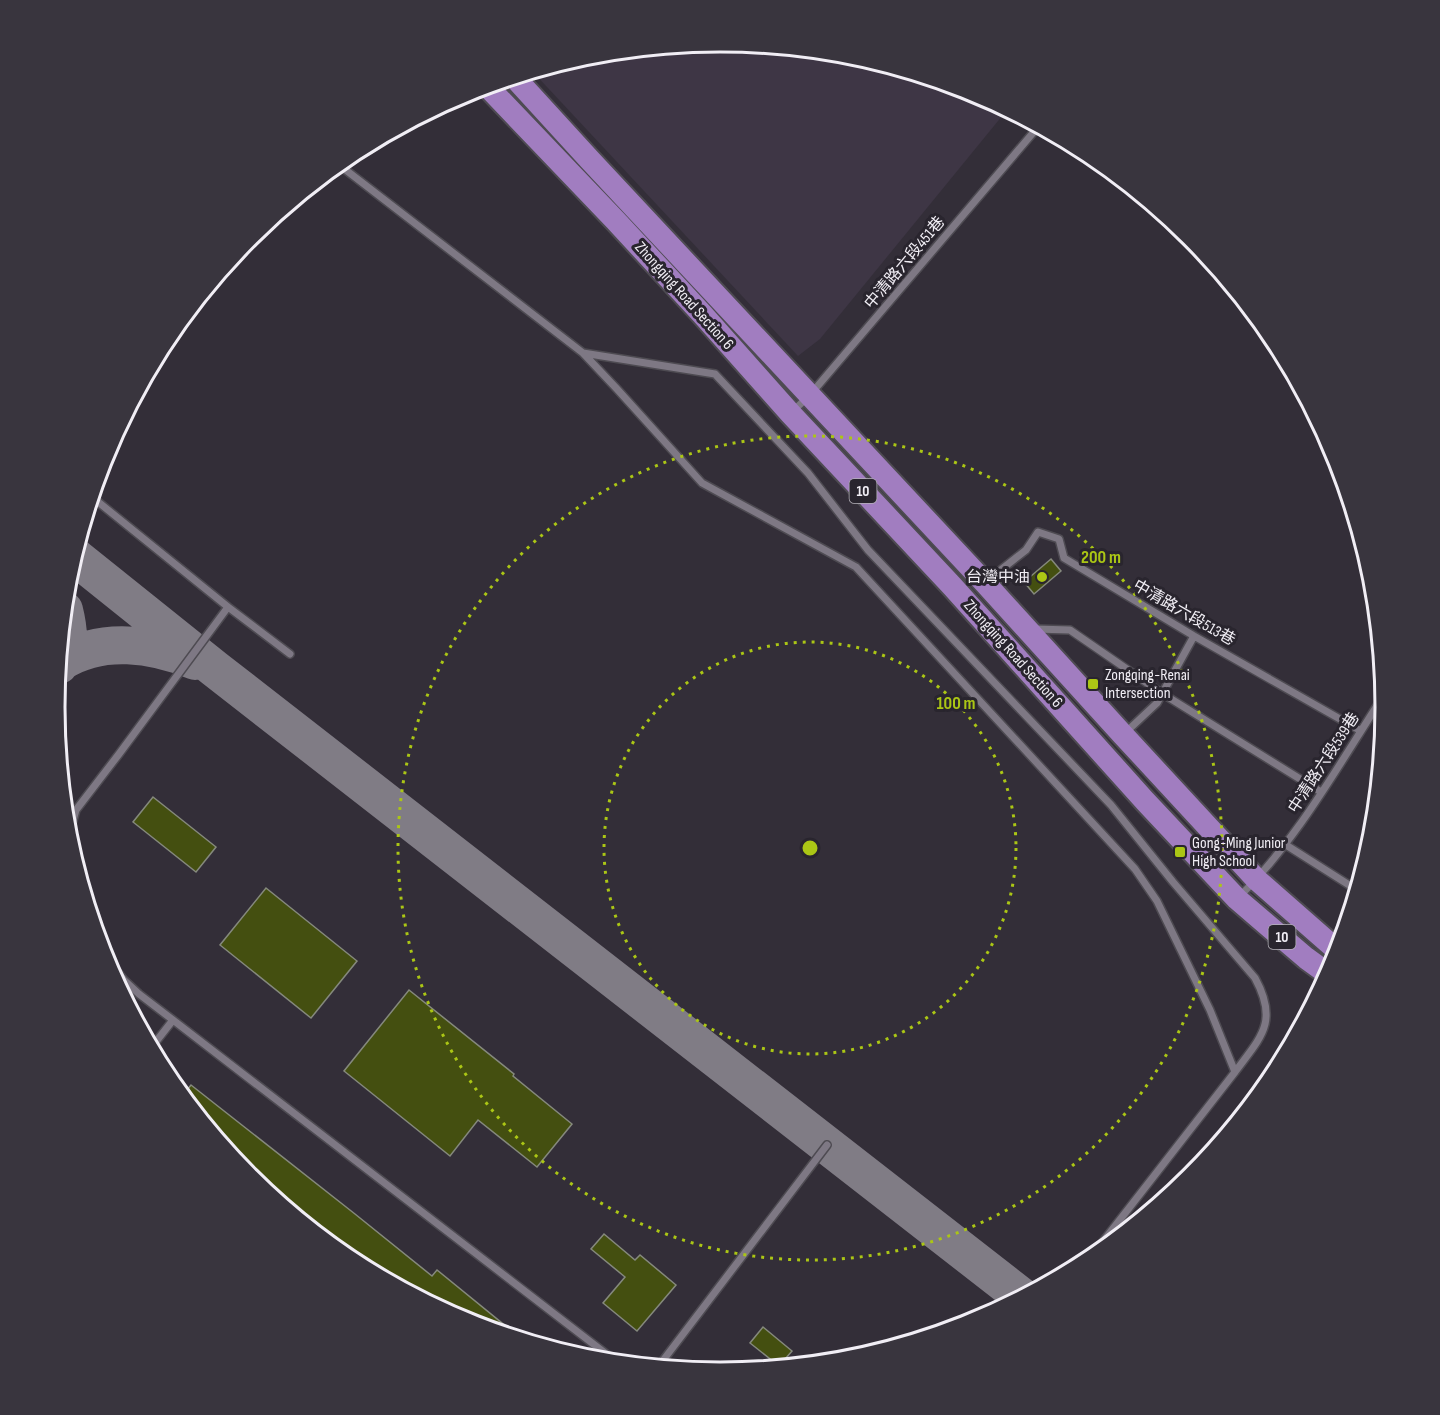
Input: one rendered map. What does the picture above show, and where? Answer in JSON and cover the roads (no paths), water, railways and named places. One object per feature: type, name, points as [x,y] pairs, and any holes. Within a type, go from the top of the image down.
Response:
[{"type":"main road","name":"Zhongqing Road Section 6","points":[[520,84],[985,582],[1257,880],[1330,944]]},
{"type":"main road","name":"Zhongqing Road Section 6","points":[[493,93],[671,280],[790,413],[952,586],[1237,899],[1320,968]]},
{"type":"lane","name":"中清路六段451巷","points":[[790,413],[810,395],[1033,132]]},
{"type":"lane","points":[[346,170],[583,353],[702,483],[856,567],[1135,869],[1157,901],[1210,1010],[1235,1072]]},
{"type":"lane","points":[[583,353],[716,374],[808,473],[868,550],[1111,804],[1173,882],[1255,978],[1263,993],[1267,1008],[1265,1025],[1258,1041],[1108,1235]]},
{"type":"lane","points":[[98,502],[290,654]]},
{"type":"lane","name":"中清路六段513巷","points":[[985,582],[1026,550],[1038,532],[1059,539],[1064,558],[1194,636],[1361,731]]},
{"type":"lane","points":[[75,815],[228,607]]},
{"type":"lane","points":[[1026,629],[1070,630],[1163,694],[1321,792]]},
{"type":"lane","points":[[1123,735],[1157,703],[1194,636]]},
{"type":"lane","name":"中清路六段539巷","points":[[1237,899],[1257,880],[1286,844],[1375,709]]},
{"type":"lane","points":[[1286,844],[1350,886]]},
{"type":"lane","points":[[126,982],[604,1352]]},
{"type":"lane","points":[[157,1041],[173,1020]]},
{"type":"lane","points":[[664,1360],[827,1145]]},
{"type":"place","name":"台灣中油","points":[[1042,577]]},
{"type":"place","name":"Zongqing-Renai Intersection","points":[[1093,684]]},
{"type":"place","name":"Gong-Ming Junior High School","points":[[1180,852]]}]
